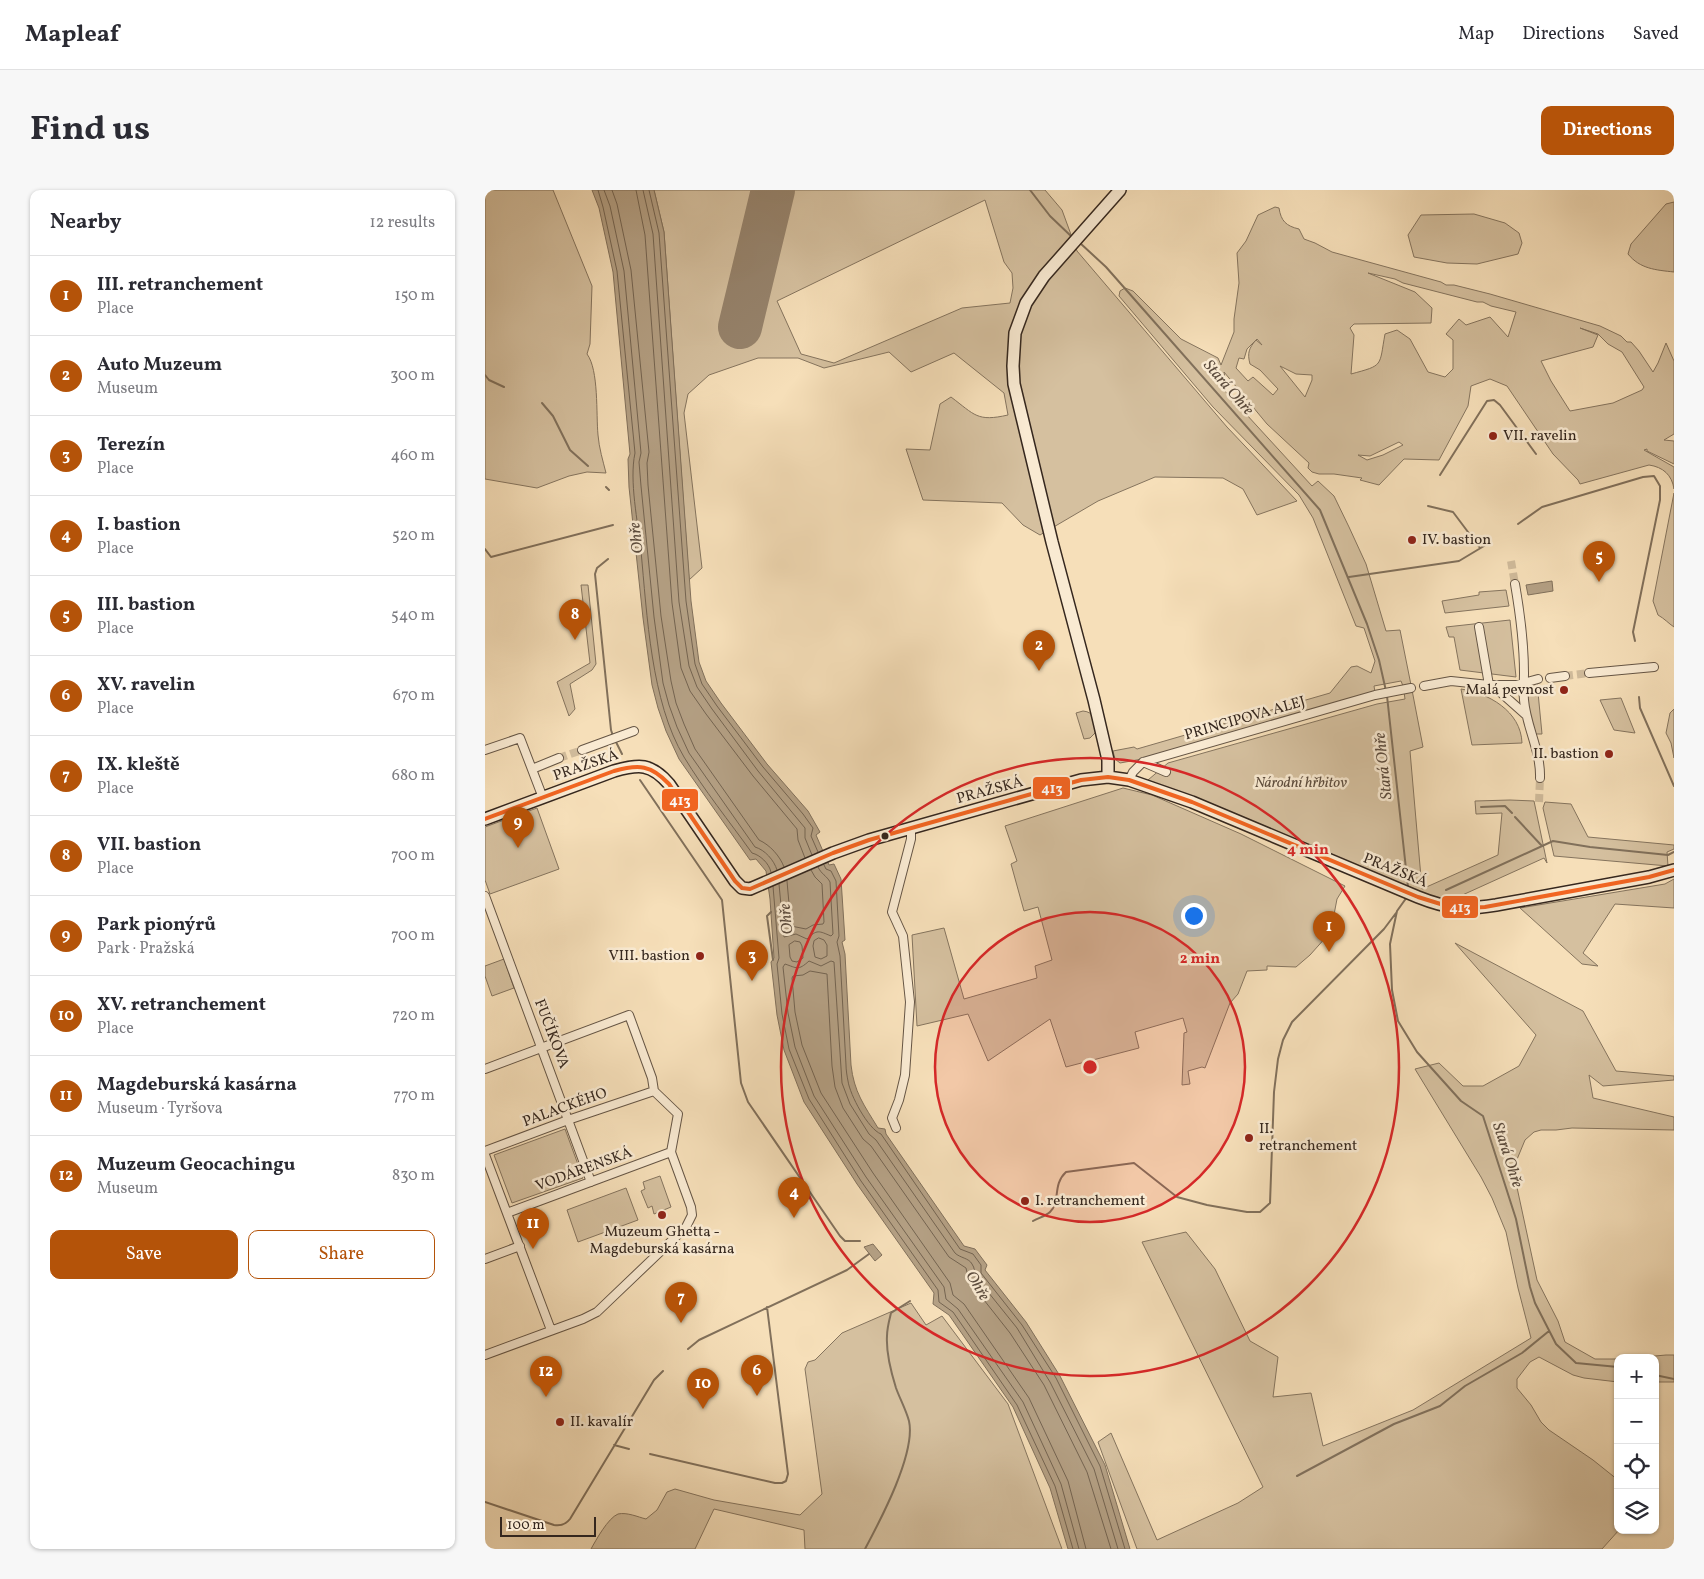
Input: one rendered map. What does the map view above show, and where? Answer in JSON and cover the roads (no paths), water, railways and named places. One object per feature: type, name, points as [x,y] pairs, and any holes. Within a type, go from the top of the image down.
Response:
[{"type":"main road","points":[[1108,776],[1108,760],[1094,700],[1052,542],[1014,384],[1013,349],[1019,319],[1035,288],[1120,190]]},
{"type":"main road","name":"PRAŽSKÁ","points":[[485,819],[622,769],[641,766],[650,768],[669,784],[735,881],[742,888],[750,889],[833,853],[869,840],[1081,780],[1108,776],[1129,780],[1192,802],[1445,906],[1466,909],[1479,908],[1649,877],[1674,870]]},
{"type":"street","points":[[1515,584],[1524,673],[1523,685],[1526,716],[1541,770],[1540,778]]},
{"type":"street","points":[[1479,626],[1489,685],[1499,691],[1526,716]]},
{"type":"street","points":[[1589,673],[1654,667]]},
{"type":"street","points":[[1550,678],[1565,676]]},
{"type":"street","points":[[1423,686],[1451,681],[1489,685],[1523,685],[1538,679]]},
{"type":"street","name":"PRINCIPOVA ALEJ","points":[[1143,762],[1375,695],[1411,688]]},
{"type":"street","points":[[582,750],[634,731]]},
{"type":"street","points":[[485,750],[520,738],[543,798]]},
{"type":"street","points":[[532,769],[559,758]]},
{"type":"street","points":[[1129,780],[1133,772],[1143,762],[1166,772]]},
{"type":"street","points":[[896,1128],[892,1118],[905,1075],[910,1002],[903,936],[892,912],[911,839],[911,828]]},
{"type":"street","name":"FUČÍKOVA","points":[[486,900],[591,1182]]},
{"type":"street","points":[[485,1069],[629,1015],[652,1078],[654,1091],[678,1114],[671,1152],[691,1207],[692,1215],[687,1227],[597,1312],[583,1319],[485,1355]]},
{"type":"street","name":"PALACKÉHO","points":[[485,1153],[568,1120],[654,1091]]},
{"type":"street","name":"VODÁRENSKÁ","points":[[507,1213],[671,1152]]},
{"type":"street","points":[[485,1153],[551,1330]]},
{"type":"street","points":[[485,1259],[519,1246]]},
{"type":"water","name":"Ohře","points":[[592,190],[654,190],[664,232],[691,601],[699,662],[706,681],[721,703],[767,764],[808,811],[820,832],[816,835],[829,865],[834,864],[841,879],[845,940],[842,942],[845,954],[851,1065],[857,1091],[878,1128],[885,1129],[886,1134],[964,1246],[975,1249],[987,1265],[985,1270],[1026,1322],[1060,1376],[1105,1465],[1130,1549],[1068,1549],[1050,1488],[1013,1407],[949,1315],[933,1304],[934,1293],[857,1184],[804,1102],[784,1050],[777,1015],[771,962],[774,958],[766,871],[756,859],[750,860],[679,759],[666,731],[652,685],[629,487],[628,459],[630,454],[613,272],[599,208]]},
{"type":"water","points":[[1552,581],[1553,591],[1528,595],[1526,585]]},
{"type":"water","points":[[873,1244],[882,1255],[875,1261],[864,1247]]},
{"type":"waterway","name":"Stará Ohře","points":[[1030,190],[1050,216],[1072,237]]},
{"type":"waterway","name":"Stará Ohře","points":[[1080,243],[1106,267],[1320,510],[1367,624],[1379,660],[1386,691]]},
{"type":"waterway","points":[[485,375],[489,380],[504,387]]},
{"type":"waterway","points":[[1440,475],[1487,401],[1494,400],[1500,405],[1536,454]]},
{"type":"waterway","points":[[542,403],[553,416],[570,450],[588,466]]},
{"type":"waterway","points":[[1518,524],[1542,507],[1643,477],[1654,476],[1660,486],[1660,500],[1633,632],[1635,641]]},
{"type":"waterway","points":[[606,487],[609,490]]},
{"type":"waterway","points":[[1428,506],[1453,512],[1480,548]]},
{"type":"waterway","points":[[485,549],[491,557],[613,525]]},
{"type":"waterway","points":[[1349,577],[1459,561],[1489,543]]},
{"type":"waterway","points":[[608,559],[597,568],[595,574],[613,736]]},
{"type":"waterway","name":"Stará Ohře","points":[[1387,696],[1408,887]]},
{"type":"waterway","points":[[1639,697],[1640,708],[1674,786]]},
{"type":"waterway","points":[[615,740],[622,754]]},
{"type":"waterway","points":[[640,780],[722,900],[741,1083],[748,1102],[840,1236],[845,1241],[860,1241]]},
{"type":"waterway","points":[[1481,807],[1505,806],[1512,813]]},
{"type":"waterway","points":[[1515,817],[1542,846]]},
{"type":"waterway","points":[[1446,890],[1553,841],[1668,855],[1674,852]]},
{"type":"waterway","name":"Stará Ohře","points":[[1407,897],[1397,911],[1390,944],[1392,990],[1398,1021],[1417,1052],[1461,1101],[1483,1116],[1516,1219],[1535,1303],[1556,1344],[1576,1363],[1614,1367]]},
{"type":"waterway","name":"Ohře","points":[[771,912],[767,916],[773,960]]},
{"type":"waterway","points":[[1033,1221],[1053,1208],[1059,1182],[1066,1172],[1134,1163],[1177,1197],[1207,1205],[1247,1212],[1260,1212],[1270,1203],[1274,1092],[1278,1059],[1283,1040],[1292,1022],[1384,929],[1396,913]]},
{"type":"waterway","points":[[688,1349],[699,1340],[847,1270],[869,1254]]},
{"type":"waterway","points":[[865,1549],[896,1486],[910,1434],[909,1421],[892,1375],[887,1342],[891,1313],[910,1301]]},
{"type":"waterway","points":[[650,1454],[775,1483],[786,1481],[788,1474],[767,1307]]},
{"type":"waterway","points":[[1297,1476],[1394,1424],[1440,1406],[1465,1386],[1522,1353],[1549,1331]]},
{"type":"waterway","points":[[485,1502],[554,1525],[561,1525],[567,1522],[654,1380],[663,1371]]},
{"type":"waterway","name":"Stará Ohře","points":[[1659,1376],[1674,1379]]},
{"type":"waterway","points":[[614,1445],[629,1449]]},
{"type":"tunnel","points":[[1511,561],[1515,584]]},
{"type":"tunnel","points":[[1565,676],[1589,673]]},
{"type":"tunnel","points":[[559,758],[582,750]]},
{"type":"tunnel","points":[[1539,802],[1540,778]]},
{"type":"place","name":"VII. ravelin","points":[[1493,436]]},
{"type":"place","name":"IV. bastion","points":[[1412,540]]},
{"type":"place","name":"III. bastion","points":[[1599,582]]},
{"type":"place","name":"VII. bastion","points":[[575,640]]},
{"type":"place","name":"Auto Muzeum","points":[[1039,671]]},
{"type":"place","name":"Malá pevnost","points":[[1564,690]]},
{"type":"place","name":"II. bastion","points":[[1609,754]]},
{"type":"place","name":"Park pionýrů","points":[[518,848]]},
{"type":"place","name":"III. retranchement","points":[[1329,952]]},
{"type":"place","name":"VIII. bastion","points":[[700,956]]},
{"type":"place","name":"Terezín","points":[[752,981]]},
{"type":"place","name":"II. retranchement","points":[[1249,1138]]},
{"type":"place","name":"I. retranchement","points":[[1025,1201]]},
{"type":"place","name":"Muzeum Ghetta - Magdeburská kasárna","points":[[662,1215]]},
{"type":"place","name":"I. bastion","points":[[794,1218]]},
{"type":"place","name":"Magdeburská kasárna","points":[[533,1249]]},
{"type":"place","name":"IX. kleště","points":[[681,1323]]},
{"type":"place","name":"XV. ravelin","points":[[757,1396]]},
{"type":"place","name":"Muzeum Geocachingu","points":[[546,1397]]},
{"type":"place","name":"XV. retranchement","points":[[703,1409]]},
{"type":"place","name":"II. kavalír","points":[[560,1422]]},
{"type":"park label","name":"Národní hřbitov","points":[[1301,783]]}]
